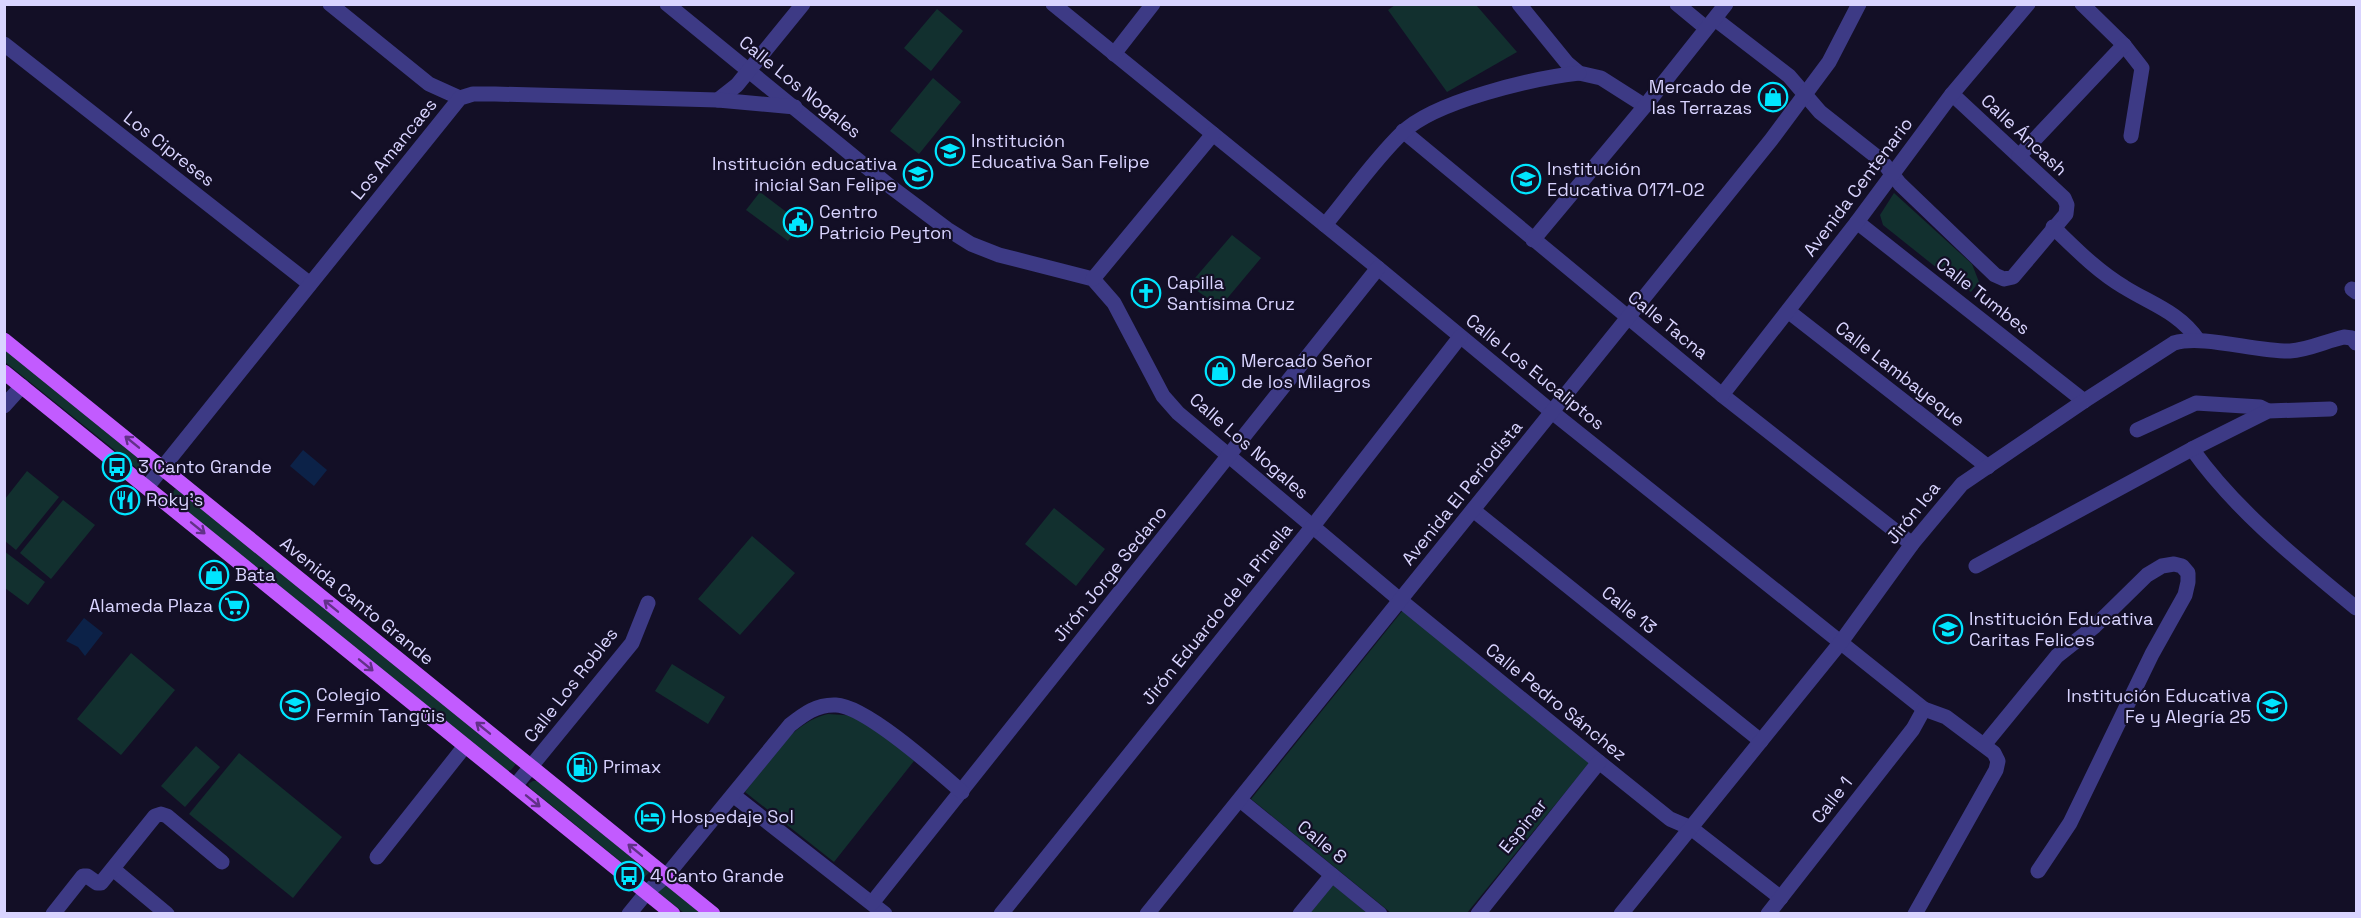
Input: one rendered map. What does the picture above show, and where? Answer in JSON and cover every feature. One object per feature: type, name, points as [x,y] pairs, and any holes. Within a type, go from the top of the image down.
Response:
[{"type":"main road","name":"Avenida Canto Grande","points":[[4,340],[713,914]]},
{"type":"main road","points":[[4,372],[673,914]]},
{"type":"street","points":[[330,4],[429,84],[460,98]]},
{"type":"street","name":"Calle Los Nogales","points":[[667,4],[891,187],[947,229],[971,244],[1022,263],[1093,279],[1114,303],[1164,396],[1178,413],[1313,526]]},
{"type":"street","points":[[718,100],[737,85],[803,4]]},
{"type":"street","name":"Calle Los Eucaliptos","points":[[1053,4],[1552,412],[1924,709],[1946,717],[1994,753],[1998,760],[1996,770],[1915,914]]},
{"type":"street","points":[[1114,54],[1153,4]]},
{"type":"street","points":[[1519,4],[1562,57],[1580,73]]},
{"type":"street","points":[[1677,4],[1789,76],[1820,112],[1882,161],[1900,184],[1995,275],[2004,279],[2013,277],[2053,227],[2095,268],[2177,317],[2198,340]]},
{"type":"street","points":[[1533,240],[1645,106],[1725,4]]},
{"type":"street","name":"Avenida El Periodista","points":[[1147,914],[1806,95],[1829,62],[1859,4]]},
{"type":"street","name":"Avenida Centenario","points":[[1722,395],[1857,222],[1952,94],[2028,4]]},
{"type":"street","points":[[2082,4],[2124,45],[2142,68],[2131,136]]},
{"type":"street","name":"Los Cipreses","points":[[4,44],[310,284]]},
{"type":"street","points":[[2019,156],[2124,45]]},
{"type":"street","points":[[1325,225],[1403,131],[1426,117],[1474,96],[1533,81],[1580,73],[1601,78],[1645,106]]},
{"type":"street","name":"Los Amancaes","points":[[147,486],[460,98],[473,94],[495,94],[718,100],[795,107]]},
{"type":"street","name":"Calle Áncash","points":[[1952,94],[2064,198],[2067,205],[2066,214],[2053,227]]},
{"type":"street","name":"Calle Tacna","points":[[1403,131],[1722,395],[1912,544]]},
{"type":"street","points":[[1093,279],[1214,134]]},
{"type":"street","name":"Calle Tumbes","points":[[1857,222],[2084,400]]},
{"type":"street","name":"Jirón Jorge Sedano","points":[[872,903],[1378,268]]},
{"type":"street","name":"Calle Lambayeque","points":[[1788,311],[1988,468]]},
{"type":"street","name":"Jirón Eduardo de la Pinella","points":[[1001,914],[1313,526],[1460,337]]},
{"type":"street","name":"Jirón Ica","points":[[1621,914],[1841,642],[1912,544],[1962,484],[2084,400],[2174,343],[2186,339],[2291,351],[2344,337],[2352,338],[2356,343]]},
{"type":"street","points":[[4,406],[22,386]]},
{"type":"street","points":[[2137,430],[2196,403],[2243,405],[2260,407],[2268,411]]},
{"type":"street","points":[[1976,566],[2192,449],[2268,411],[2330,409]]},
{"type":"street","points":[[2192,449],[2211,477],[2285,550],[2356,608]]},
{"type":"street","name":"Calle 13","points":[[1473,510],[1761,741]]},
{"type":"street","name":"Calle Pedro Sánchez","points":[[1313,526],[1400,600],[1670,819],[1691,828],[1781,898]]},
{"type":"street","points":[[1984,745],[2057,656],[2095,626],[2147,575],[2162,566],[2174,564],[2182,566],[2188,573],[2185,595],[2152,654],[2070,823],[2038,871]]},
{"type":"street","name":"Calle Los Robles","points":[[515,786],[633,643],[648,603]]},
{"type":"street","points":[[629,914],[647,892],[666,876],[790,725],[812,709],[837,704],[860,713],[908,746],[962,792]]},
{"type":"street","name":"Calle 1","points":[[1768,914],[1912,729],[1924,709]]},
{"type":"street","points":[[377,857],[465,746]]},
{"type":"street","name":"Espinar","points":[[1478,914],[1599,762]]},
{"type":"street","points":[[733,795],[885,914]]},
{"type":"street","name":"Calle 8","points":[[1240,801],[1380,914]]},
{"type":"street","points":[[53,914],[83,876],[87,876],[97,884],[101,883],[156,816],[161,814],[167,816],[222,862]]},
{"type":"street","points":[[113,869],[167,914]]},
{"type":"street","points":[[1300,914],[1332,875]]},
{"type":"green space","points":[[1395,5],[1476,5],[1517,52],[1447,92],[1388,10]]},
{"type":"green space","points":[[937,9],[963,31],[931,71],[904,48]]},
{"type":"green space","points":[[933,78],[961,102],[919,154],[890,131]]},
{"type":"green space","points":[[760,192],[801,223],[788,241],[746,210]]},
{"type":"green space","points":[[1894,193],[1972,264],[1979,282],[1971,292],[1957,284],[1883,225],[1880,215]]},
{"type":"green space","points":[[1232,235],[1261,258],[1220,307],[1189,285]]},
{"type":"green space","points":[[4,345],[144,460],[143,466],[138,469],[5,362]]},
{"type":"green space","points":[[27,471],[59,497],[16,550],[5,541],[5,499]]},
{"type":"green space","points":[[180,488],[516,764],[511,770],[507,771],[171,498],[175,489]]},
{"type":"green space","points":[[63,500],[95,525],[51,579],[20,553]]},
{"type":"green space","points":[[1054,508],[1105,549],[1076,586],[1025,544]]},
{"type":"green space","points":[[752,536],[795,573],[740,635],[698,599]]},
{"type":"green space","points":[[4,551],[45,582],[28,605],[5,588]]},
{"type":"green space","points":[[1403,610],[1590,762],[1467,913],[1391,913],[1251,799]]},
{"type":"green space","points":[[131,653],[175,690],[121,755],[77,719]]},
{"type":"green space","points":[[672,664],[725,697],[708,724],[655,691]]},
{"type":"green space","points":[[828,714],[858,716],[892,740],[914,761],[834,862],[745,792],[791,735],[814,719]]},
{"type":"green space","points":[[196,746],[220,767],[185,807],[161,786]]},
{"type":"green space","points":[[239,753],[342,837],[293,898],[189,814]]},
{"type":"green space","points":[[539,781],[650,872],[642,879],[530,788],[528,784]]},
{"type":"green space","points":[[668,884],[705,913],[684,913],[656,891]]},
{"type":"green space","points":[[1333,885],[1367,913],[1309,914]]},
{"type":"water","points":[[303,450],[327,470],[314,486],[290,466]]},
{"type":"water","points":[[84,618],[103,633],[85,656],[78,647],[66,641]]},
{"type":"place","name":"Mercado de las Terrazas","points":[[1773,97]]},
{"type":"place","name":"Institución Educativa San Felipe","points":[[950,151]]},
{"type":"place","name":"Institución educativa inicial San Felipe","points":[[918,174]]},
{"type":"place","name":"Institución Educativa 0171-02","points":[[1526,179]]},
{"type":"place","name":"Centro Patricio Peyton","points":[[798,222]]},
{"type":"place","name":"Capilla Santísima Cruz","points":[[1146,293]]},
{"type":"place","name":"Mercado Señor de los Milagros","points":[[1220,371]]},
{"type":"place","name":"3 Canto Grande","points":[[117,467]]},
{"type":"place","name":"Roky's","points":[[125,500]]},
{"type":"place","name":"Bata","points":[[214,575]]},
{"type":"place","name":"Alameda Plaza","points":[[234,606]]},
{"type":"place","name":"Institución Educativa Caritas Felices","points":[[1948,629]]},
{"type":"place","name":"Colegio Fermín Tangüis","points":[[295,705]]},
{"type":"place","name":"Institución Educativa Fe y Alegría 25","points":[[2272,706]]},
{"type":"place","name":"Primax","points":[[582,767]]},
{"type":"place","name":"Hospedaje Sol","points":[[650,817]]},
{"type":"place","name":"4 Canto Grande","points":[[629,876]]}]
